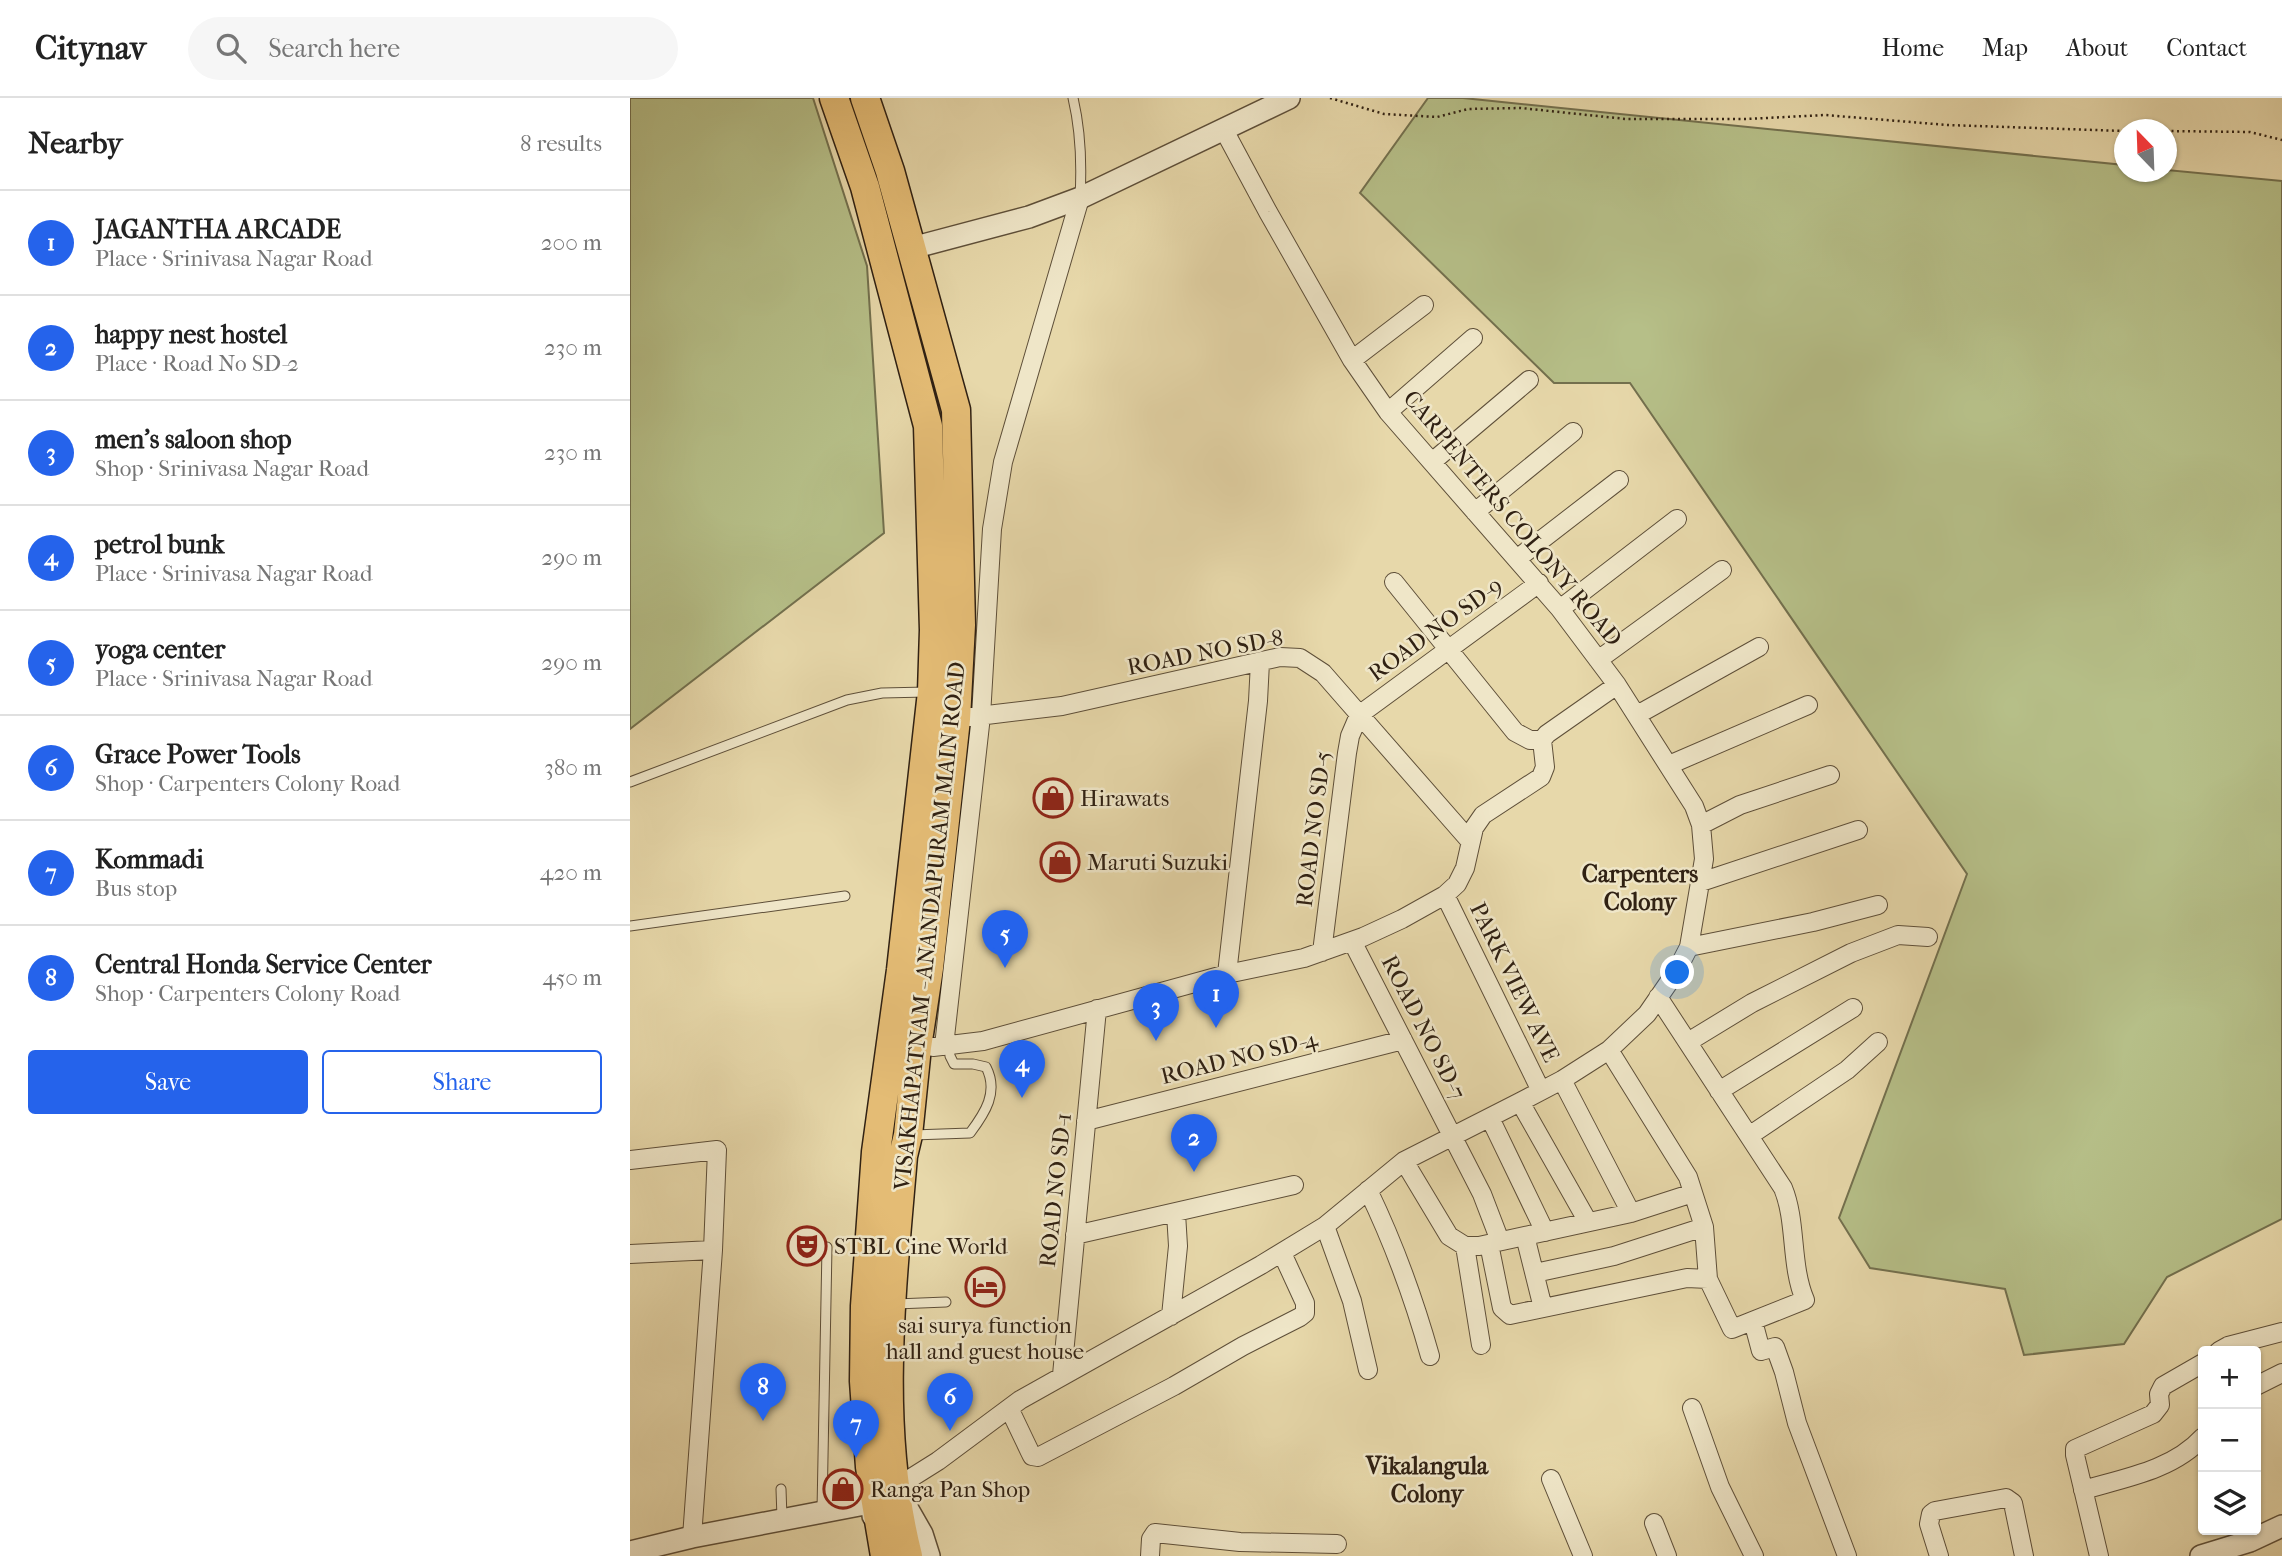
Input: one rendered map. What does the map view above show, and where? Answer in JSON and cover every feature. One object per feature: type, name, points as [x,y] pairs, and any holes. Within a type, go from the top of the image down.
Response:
[{"type":"main road","name":"VISAKHAPATNAM - ANANDAPURAM MAIN ROAD","points":[[834,98],[865,187],[928,426],[934,631],[932,692],[901,970],[876,1152],[865,1306],[864,1381],[885,1495],[886,1556]]},
{"type":"main road","name":"VISAKHAPATNAM - ANANDAPURAM MAIN ROAD","points":[[864,98],[890,170],[956,410],[961,625],[969,717],[929,968],[936,1047],[903,1156],[890,1305],[888,1382],[891,1466],[885,1495],[908,1556]]},
{"type":"street","points":[[912,248],[1029,217],[1080,198],[1289,98]]},
{"type":"street","name":"CARPENTERS COLONY ROAD","points":[[630,1552],[822,1512],[885,1495],[939,1461],[1009,1408],[1062,1375],[1171,1316],[1325,1226],[1404,1161],[1562,1080],[1609,1050],[1647,1014],[1676,972],[1689,947],[1704,859],[1701,825],[1693,806],[1617,685],[1560,608],[1388,412],[1352,360],[1224,130]]},
{"type":"street","points":[[969,717],[1003,462],[1080,198]]},
{"type":"street","points":[[1352,360],[1424,305]]},
{"type":"street","points":[[1388,412],[1473,338]]},
{"type":"street","points":[[1432,462],[1529,380]]},
{"type":"street","points":[[1475,512],[1573,432]]},
{"type":"street","points":[[1518,558],[1619,480]]},
{"type":"street","points":[[1560,608],[1678,519]]},
{"type":"street","points":[[1598,660],[1723,570]]},
{"type":"street","points":[[1394,582],[1515,732],[1530,740],[1542,740]]},
{"type":"street","name":"ROAD NO SD-9","points":[[1359,715],[1539,583]]},
{"type":"street","points":[[1637,715],[1759,647]]},
{"type":"street","name":"ROAD NO SD-8","points":[[969,717],[1062,706],[1289,657],[1311,664],[1323,673],[1470,841]]},
{"type":"street","points":[[1227,974],[1258,701],[1260,662]]},
{"type":"street","points":[[936,1047],[983,1041],[1227,974],[1322,952],[1402,919],[1445,895],[1457,884],[1465,868],[1474,828],[1483,815],[1541,777],[1545,767],[1542,740],[1547,734],[1617,685]]},
{"type":"street","points":[[1669,765],[1808,705]]},
{"type":"street","name":"ROAD NO SD-5","points":[[1322,952],[1347,753],[1350,736],[1359,715]]},
{"type":"street","points":[[1701,825],[1740,805],[1830,775]]},
{"type":"street","points":[[1701,882],[1858,830]]},
{"type":"street","name":"PARK VIEW AVE","points":[[1445,895],[1541,1091]]},
{"type":"street","points":[[1689,947],[1813,922],[1878,905]]},
{"type":"street","points":[[1688,1042],[1752,1003],[1851,953],[1898,935],[1928,937]]},
{"type":"street","name":"ROAD NO SD-7","points":[[1352,941],[1482,1194],[1495,1242],[1502,1308],[1505,1313],[1517,1314],[1543,1308]]},
{"type":"street","points":[[1609,1050],[1688,1177],[1704,1227],[1708,1279],[1732,1329],[1805,1300],[1797,1280],[1785,1194],[1658,997]]},
{"type":"street","points":[[1720,1091],[1853,1008]]},
{"type":"street","name":"ROAD NO SD-1","points":[[1062,1375],[1097,1009]]},
{"type":"street","name":"ROAD NO SD-4","points":[[1086,1121],[1403,1040]]},
{"type":"street","points":[[1749,1136],[1847,1070],[1878,1042]]},
{"type":"street","points":[[1562,1080],[1631,1213]]},
{"type":"street","points":[[1520,1102],[1588,1222]]},
{"type":"street","points":[[1490,1118],[1545,1231]]},
{"type":"street","points":[[630,1160],[717,1150],[713,1250],[692,1537]]},
{"type":"street","points":[[1404,1161],[1449,1236],[1465,1246],[1631,1213],[1693,1193]]},
{"type":"street","points":[[1075,1235],[1294,1185]]},
{"type":"street","points":[[1368,1190],[1399,1261],[1418,1312],[1430,1356]]},
{"type":"street","points":[[1171,1316],[1178,1246],[1176,1213]]},
{"type":"street","points":[[1325,1226],[1352,1301],[1368,1370]]},
{"type":"street","points":[[1535,1273],[1614,1256],[1704,1227]]},
{"type":"street","points":[[1525,1236],[1543,1308],[1687,1278],[1708,1279]]},
{"type":"street","points":[[1465,1246],[1481,1345]]},
{"type":"street","points":[[630,1254],[713,1250]]},
{"type":"street","points":[[1009,1408],[1032,1456],[1038,1457],[1300,1317],[1305,1313],[1305,1303],[1282,1253]]},
{"type":"street","points":[[1753,1321],[1761,1351],[1775,1347],[1797,1423],[1847,1556]]},
{"type":"street","points":[[2228,1346],[2282,1332]]},
{"type":"street","points":[[2099,1556],[2075,1449],[2153,1414],[2160,1405],[2159,1394],[2163,1386],[2198,1366]]},
{"type":"street","points":[[2261,1384],[2282,1373]]},
{"type":"street","points":[[1692,1408],[1720,1487],[1754,1556]]},
{"type":"street","points":[[2083,1490],[2165,1464],[2182,1455],[2198,1441]]},
{"type":"street","points":[[1551,1479],[1583,1556]]},
{"type":"street","points":[[872,1556],[870,1543],[885,1495],[922,1534],[929,1556]]},
{"type":"street","points":[[1939,1556],[1929,1524],[1931,1514],[2006,1498],[2013,1503],[2024,1556]]},
{"type":"street","points":[[1654,1523],[1667,1556]]},
{"type":"street","points":[[2201,1556],[2250,1541],[2282,1526]]},
{"type":"street","points":[[1150,1556],[1151,1539],[1155,1532],[1240,1542],[1337,1544]]},
{"type":"lane","points":[[1073,98],[1083,157],[1080,198]]},
{"type":"lane","points":[[630,782],[847,699],[882,694],[932,692]]},
{"type":"lane","points":[[630,926],[845,896]]},
{"type":"lane","points":[[908,1135],[970,1133],[986,1112],[991,1096],[991,1076],[986,1067],[954,1064],[950,1056],[936,1047]]},
{"type":"lane","points":[[822,1512],[827,1247]]},
{"type":"lane","points":[[890,1305],[946,1303]]},
{"type":"lane","points":[[781,1489],[782,1520]]},
{"type":"path","points":[[1330,98],[1384,114],[1437,117],[1468,109],[1521,108],[1626,119],[1746,119],[1825,115],[1947,125],[2114,131]]},
{"type":"path","points":[[2177,131],[2250,132],[2282,140]]},
{"type":"green space","points":[[630,98],[813,98],[867,266],[884,533],[630,729]]},
{"type":"green space","points":[[1428,98],[1463,98],[2114,164],[2114,182],[2177,182],[2177,171],[2282,181],[2282,1219],[2167,1277],[2124,1344],[2024,1355],[2005,1289],[1870,1268],[1839,1218],[1967,874],[1630,383],[1554,383],[1360,193]]},
{"type":"place","name":"Hirawats","points":[[1053,798]]},
{"type":"place","name":"Maruti Suzuki","points":[[1060,862]]},
{"type":"place","name":"yoga center","points":[[1005,968]]},
{"type":"place","name":"JAGANTHA ARCADE","points":[[1216,1028]]},
{"type":"place","name":"men's saloon shop","points":[[1156,1041]]},
{"type":"place","name":"petrol bunk","points":[[1022,1098]]},
{"type":"place","name":"happy nest hostel","points":[[1194,1172]]},
{"type":"place","name":"STBL Cine World","points":[[807,1246]]},
{"type":"place","name":"sai surya function hall and guest house","points":[[985,1287]]},
{"type":"place","name":"Central Honda Service Center","points":[[763,1421]]},
{"type":"place","name":"Grace Power Tools","points":[[950,1431]]},
{"type":"place","name":"Kommadi","points":[[856,1458]]},
{"type":"place","name":"Ranga Pan Shop","points":[[843,1489]]},
{"type":"district","name":"Carpenters Colony","points":[[1640,888]]},
{"type":"district","name":"Vikalangula Colony","points":[[1427,1480]]}]
